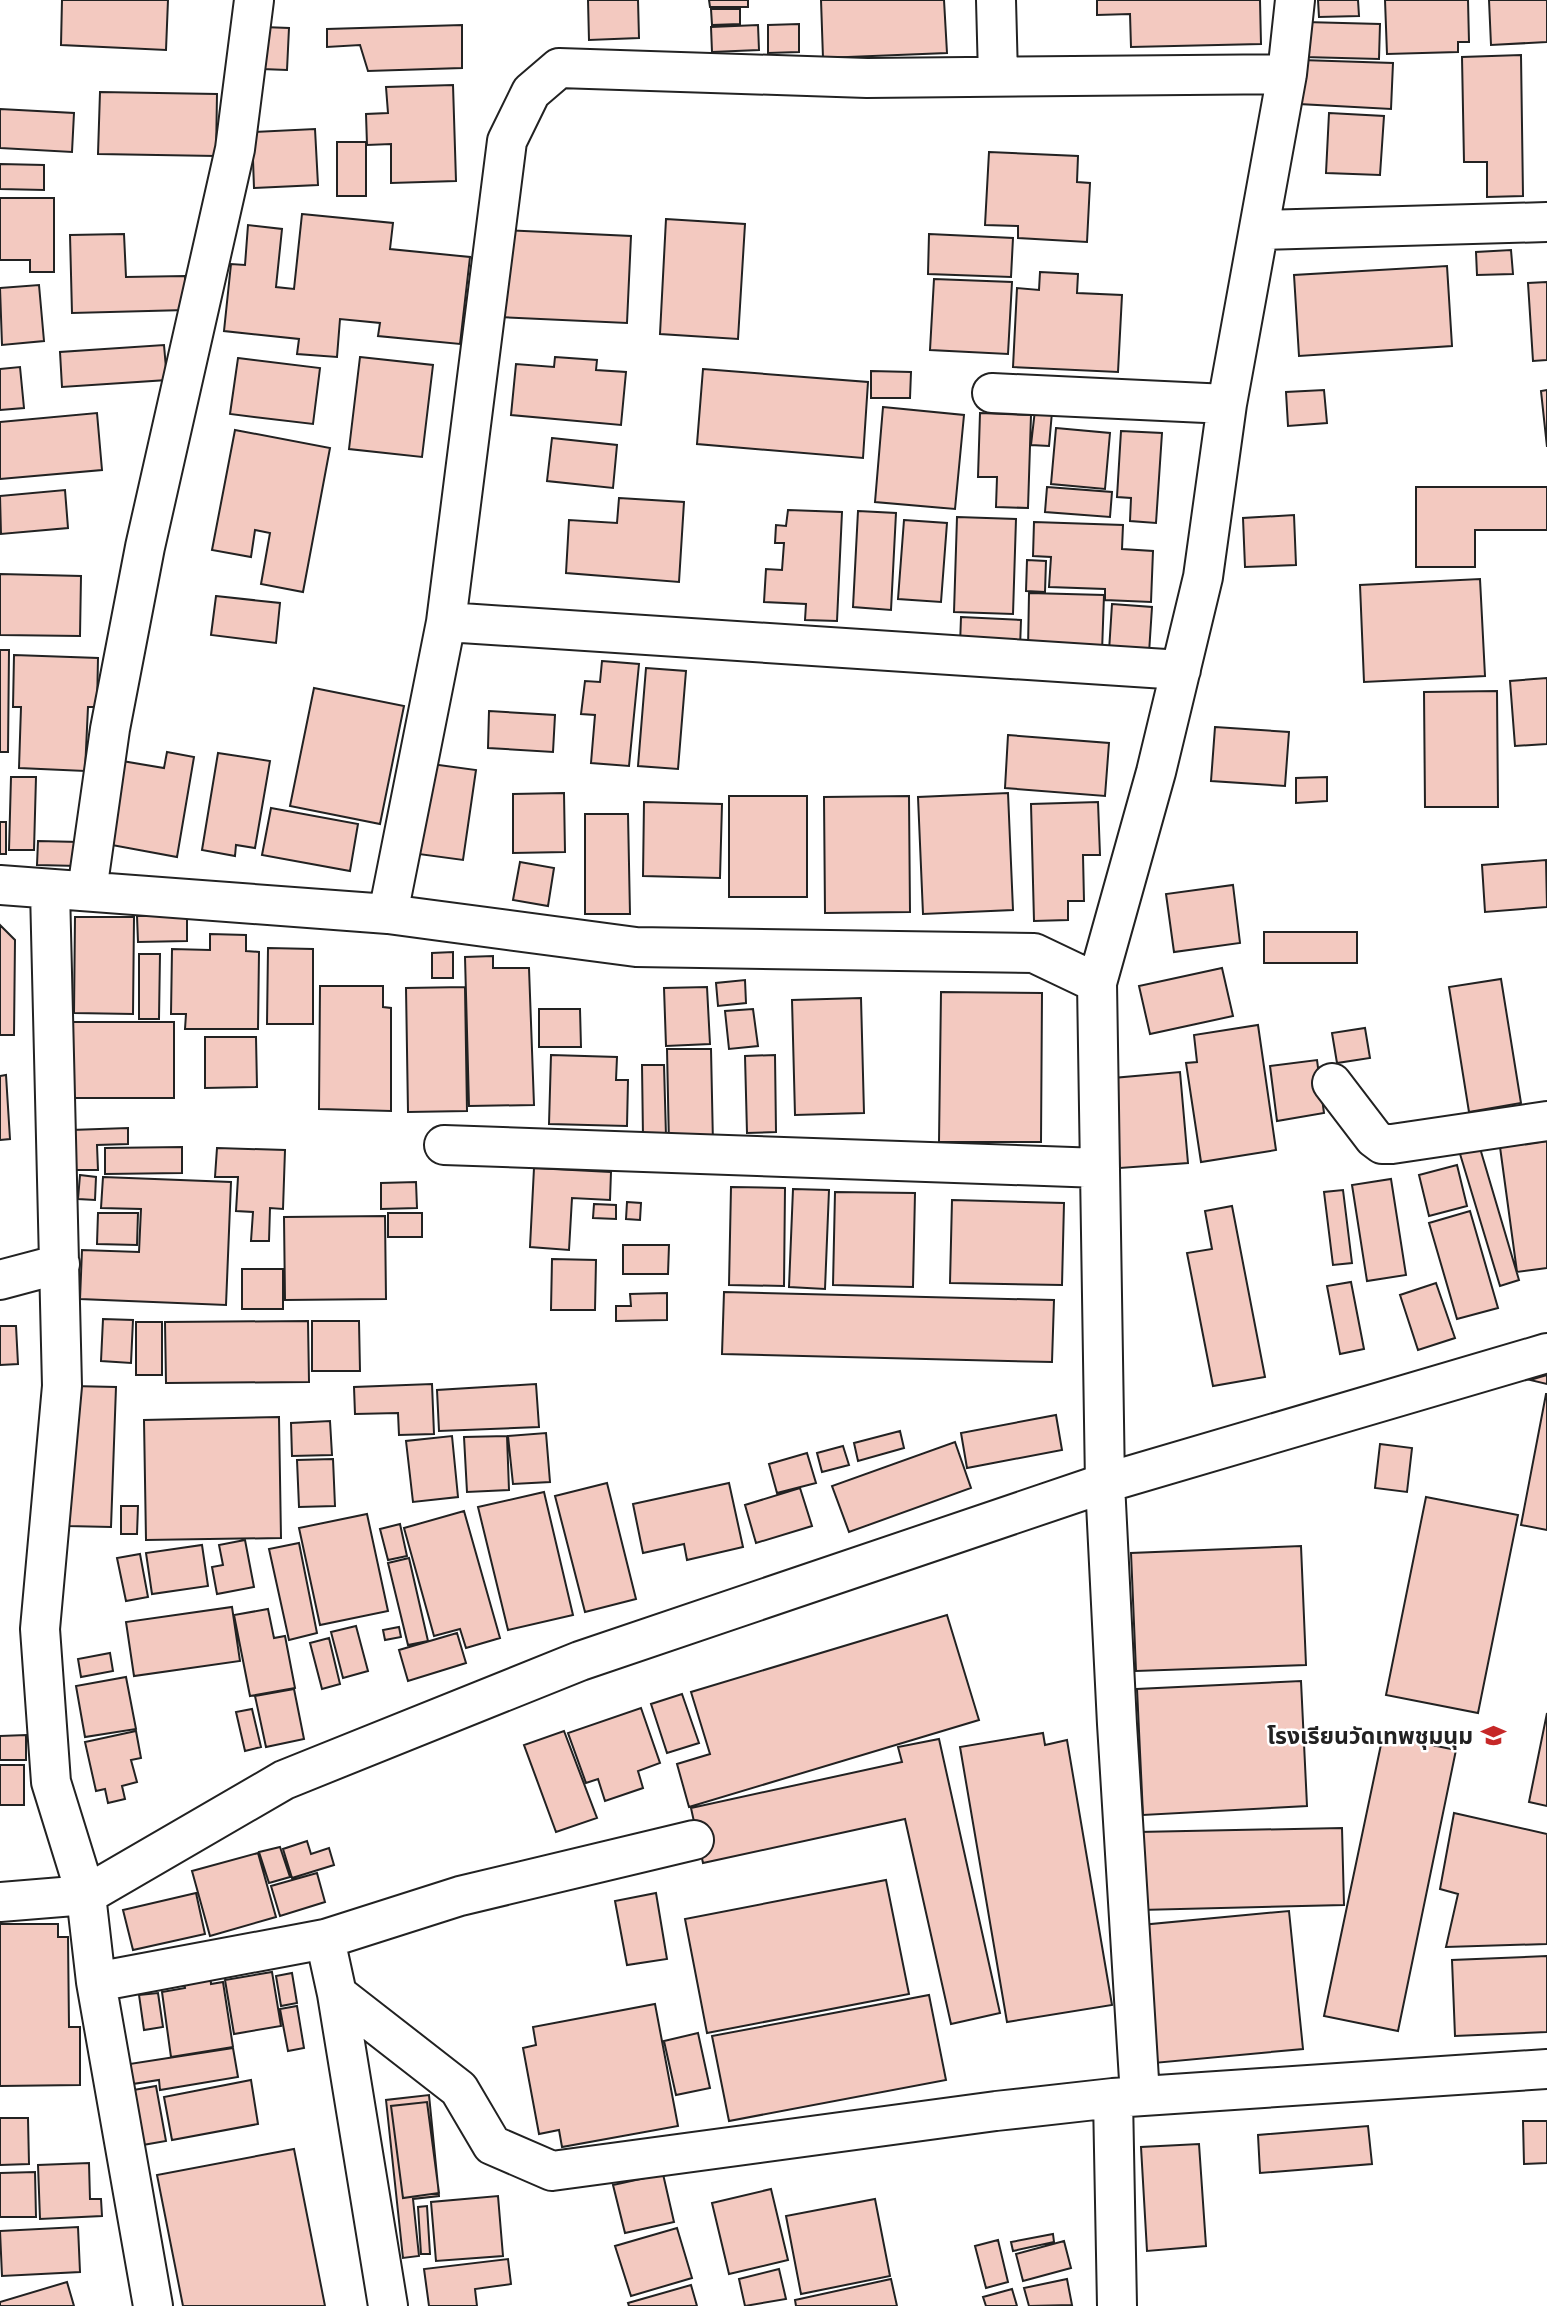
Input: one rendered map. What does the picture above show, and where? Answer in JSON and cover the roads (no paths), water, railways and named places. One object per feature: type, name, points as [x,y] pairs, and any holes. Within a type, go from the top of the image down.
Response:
[{"type":"street","points":[[153,2306],[96,1982],[86,1895],[51,1782],[40,1629],[62,1386],[60,1264],[69,890],[110,729],[145,547],[235,149],[254,0]]},
{"type":"street","points":[[996,0],[998,76]]},
{"type":"street","points":[[1117,2306],[1126,2097],[1117,1724],[1105,1483],[1097,983],[1181,670],[1203,577],[1227,404],[1261,230],[1287,74],[1295,0]]},
{"type":"street","points":[[388,914],[446,622],[507,141],[531,92],[559,68],[867,78],[1287,74]]},
{"type":"street","points":[[1261,230],[1547,222]]},
{"type":"street","points":[[992,393],[1227,404]]},
{"type":"street","points":[[446,622],[1181,670]]},
{"type":"street","points":[[0,885],[388,914],[636,947],[1034,953],[1097,983]]},
{"type":"street","points":[[1332,1083],[1374,1138],[1382,1144],[1547,1121]]},
{"type":"street","points":[[444,1145],[1100,1168]]},
{"type":"street","points":[[0,1280],[60,1264]]},
{"type":"street","points":[[0,1902],[86,1895],[284,1780],[580,1661],[1105,1483],[1547,1353]]},
{"type":"street","points":[[96,1982],[325,1939],[460,1896],[694,1839]]},
{"type":"street","points":[[325,1939],[337,1994],[388,2306]]},
{"type":"street","points":[[337,1994],[459,2089],[492,2145],[552,2171],[996,2111],[1126,2097],[1547,2069]]},
{"type":"place","name":"โรงเรียนวัดเทพชุมนุม","points":[[1493,1735]]}]
